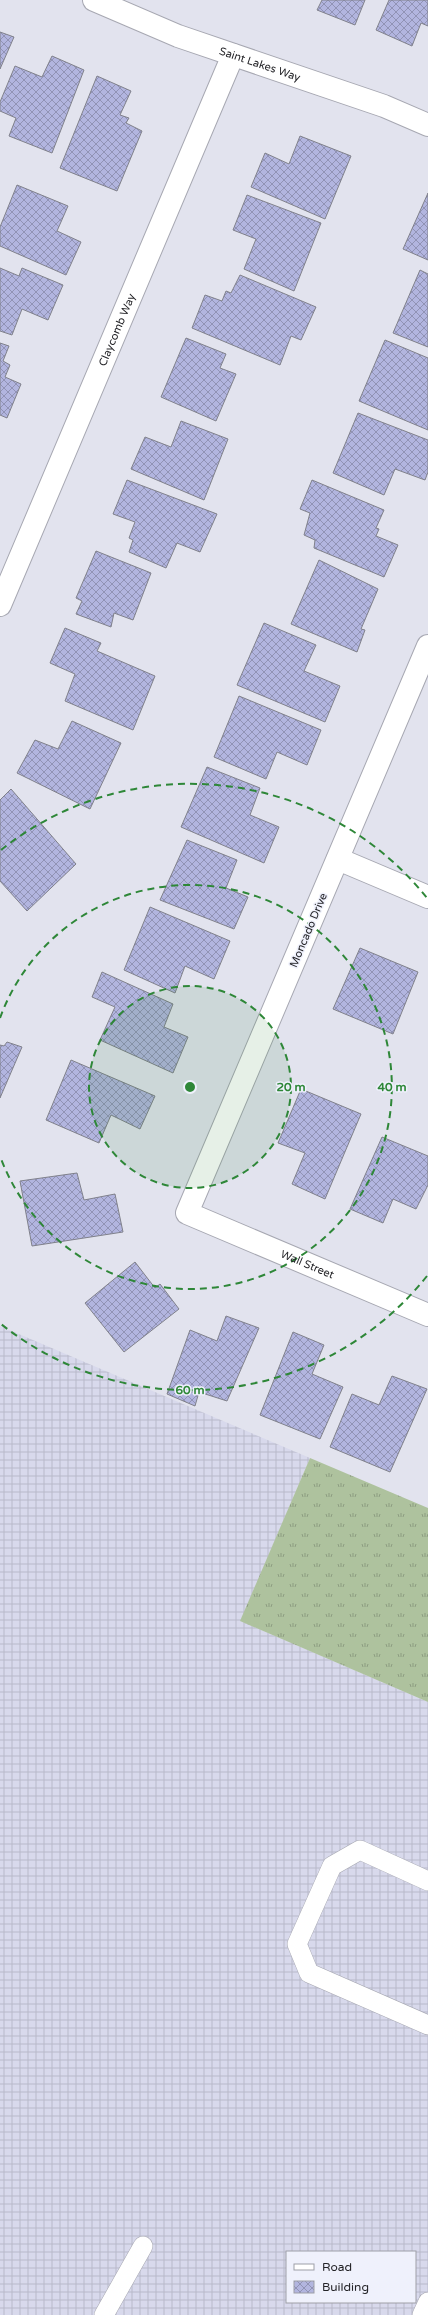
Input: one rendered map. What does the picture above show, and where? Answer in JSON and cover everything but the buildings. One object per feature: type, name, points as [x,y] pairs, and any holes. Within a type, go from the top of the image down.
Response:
[{"type":"street","name":"Saint Lakes Way","points":[[94,0],[178,36],[384,106],[428,124]]},
{"type":"street","name":"Claycomb Way","points":[[0,605],[233,55]]},
{"type":"street","name":"Moncado Drive","points":[[187,1213],[428,646]]},
{"type":"street","points":[[338,859],[428,897]]},
{"type":"street","name":"Wall Street","points":[[187,1213],[428,1315]]},
{"type":"lane","points":[[428,1881],[360,1850],[332,1866],[298,1944],[309,1973],[428,2025]]},
{"type":"lane","points":[[104,2315],[143,2246]]},
{"type":"lane","points":[[422,2315],[428,2302]]},
{"type":"shaded area","points":[[0,1326],[310,1458],[241,1621],[428,1702],[428,2315],[0,2315]]},
{"type":"green space","points":[[310,1458],[428,1508],[428,1702],[240,1621]]}]
